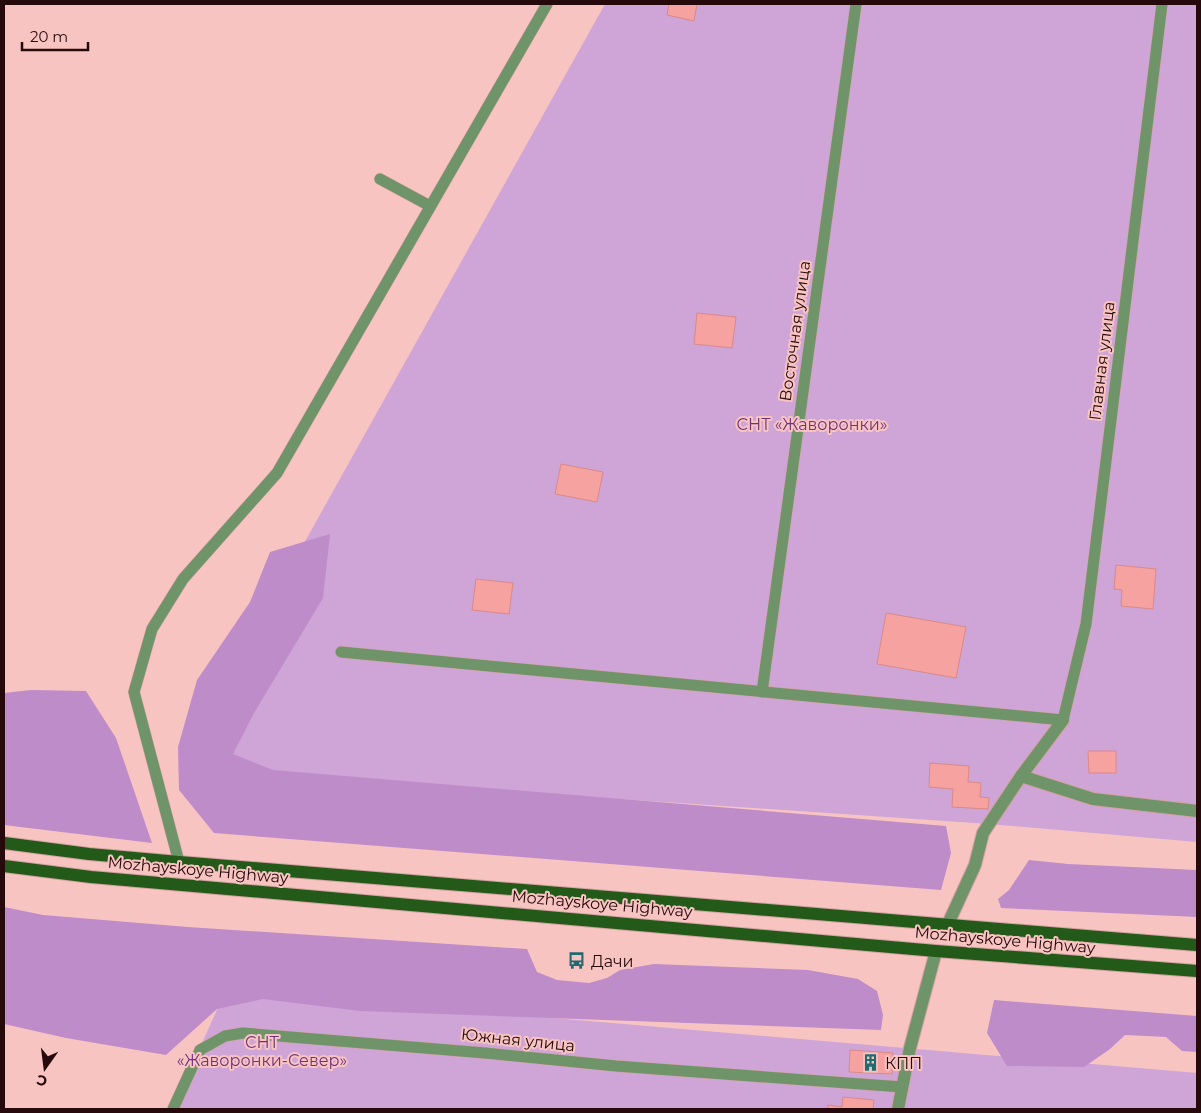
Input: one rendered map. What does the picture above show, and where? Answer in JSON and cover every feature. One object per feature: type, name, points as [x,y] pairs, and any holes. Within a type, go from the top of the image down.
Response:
[{"type":"main road","name":"Mozhayskoye Highway","points":[[4,842],[89,854],[179,862],[1197,946]]},
{"type":"main road","name":"Mozhayskoye Highway","points":[[4,866],[91,878],[936,951],[1197,971]]},
{"type":"street","points":[[947,926],[975,866],[983,834],[1021,776],[1063,720]]},
{"type":"street","points":[[1021,776],[1093,799],[1197,811]]},
{"type":"street","points":[[898,1109],[910,1048],[936,951]]},
{"type":"lane","points":[[179,862],[134,692],[152,629],[184,579],[277,473],[547,4]]},
{"type":"lane","name":"Восточная улица","points":[[762,692],[856,4]]},
{"type":"lane","name":"Главная улица","points":[[1063,720],[1086,624],[1162,4]]},
{"type":"lane","points":[[380,179],[430,206]]},
{"type":"lane","points":[[341,652],[1063,720]]},
{"type":"lane","name":"Южная улица","points":[[173,1109],[200,1050],[225,1036],[243,1033],[616,1066],[902,1087]]},
{"type":"green space","name":"СНТ «Жаворонки»","points":[[605,4],[1197,4],[1197,842],[989,824],[178,769]]},
{"type":"green space","name":"СНТ «Жаворонки-Север»","points":[[226,990],[1197,1073],[1197,1109],[172,1109]]},
{"type":"shaded area","points":[[330,534],[323,598],[254,713],[233,754],[273,770],[946,826],[951,853],[941,890],[214,833],[179,790],[178,747],[197,680],[250,602],[270,552]]},
{"type":"shaded area","points":[[31,690],[86,691],[116,738],[152,843],[4,825],[4,693]]},
{"type":"shaded area","points":[[1029,860],[1068,864],[1197,870],[1197,917],[1001,908],[998,899],[1009,890]]},
{"type":"shaded area","points":[[4,907],[43,915],[188,927],[527,949],[537,972],[557,980],[589,983],[607,978],[620,970],[654,964],[808,970],[858,979],[877,991],[883,1015],[881,1030],[360,1011],[263,999],[217,1009],[166,1055],[66,1038],[4,1024]]},
{"type":"shaded area","points":[[994,1000],[1197,1016],[1197,1052],[1182,1051],[1166,1037],[1125,1035],[1110,1049],[1084,1067],[1007,1066],[987,1033]]},
{"type":"building","points":[[669,4],[697,4],[694,21],[667,15]]},
{"type":"building","points":[[697,313],[736,317],[732,348],[694,344]]},
{"type":"building","points":[[561,464],[603,472],[597,502],[555,494]]},
{"type":"building","points":[[1116,565],[1156,569],[1153,609],[1121,606],[1122,590],[1114,589]]},
{"type":"building","points":[[476,579],[513,583],[509,614],[472,610]]},
{"type":"building","points":[[886,613],[966,627],[956,678],[877,664]]},
{"type":"building","points":[[1088,751],[1116,751],[1116,773],[1089,773]]},
{"type":"building","points":[[930,763],[969,766],[968,782],[981,783],[980,797],[989,798],[988,809],[952,807],[953,789],[929,787]]},
{"type":"building","name":"КПП","points":[[850,1050],[893,1053],[892,1074],[849,1072]]},
{"type":"building","points":[[843,1097],[874,1100],[873,1109],[828,1109],[828,1105],[842,1107]]},
{"type":"place","name":"Дачи","points":[[577,961]]},
{"type":"place","name":"КПП","points":[[871,1063]]}]
